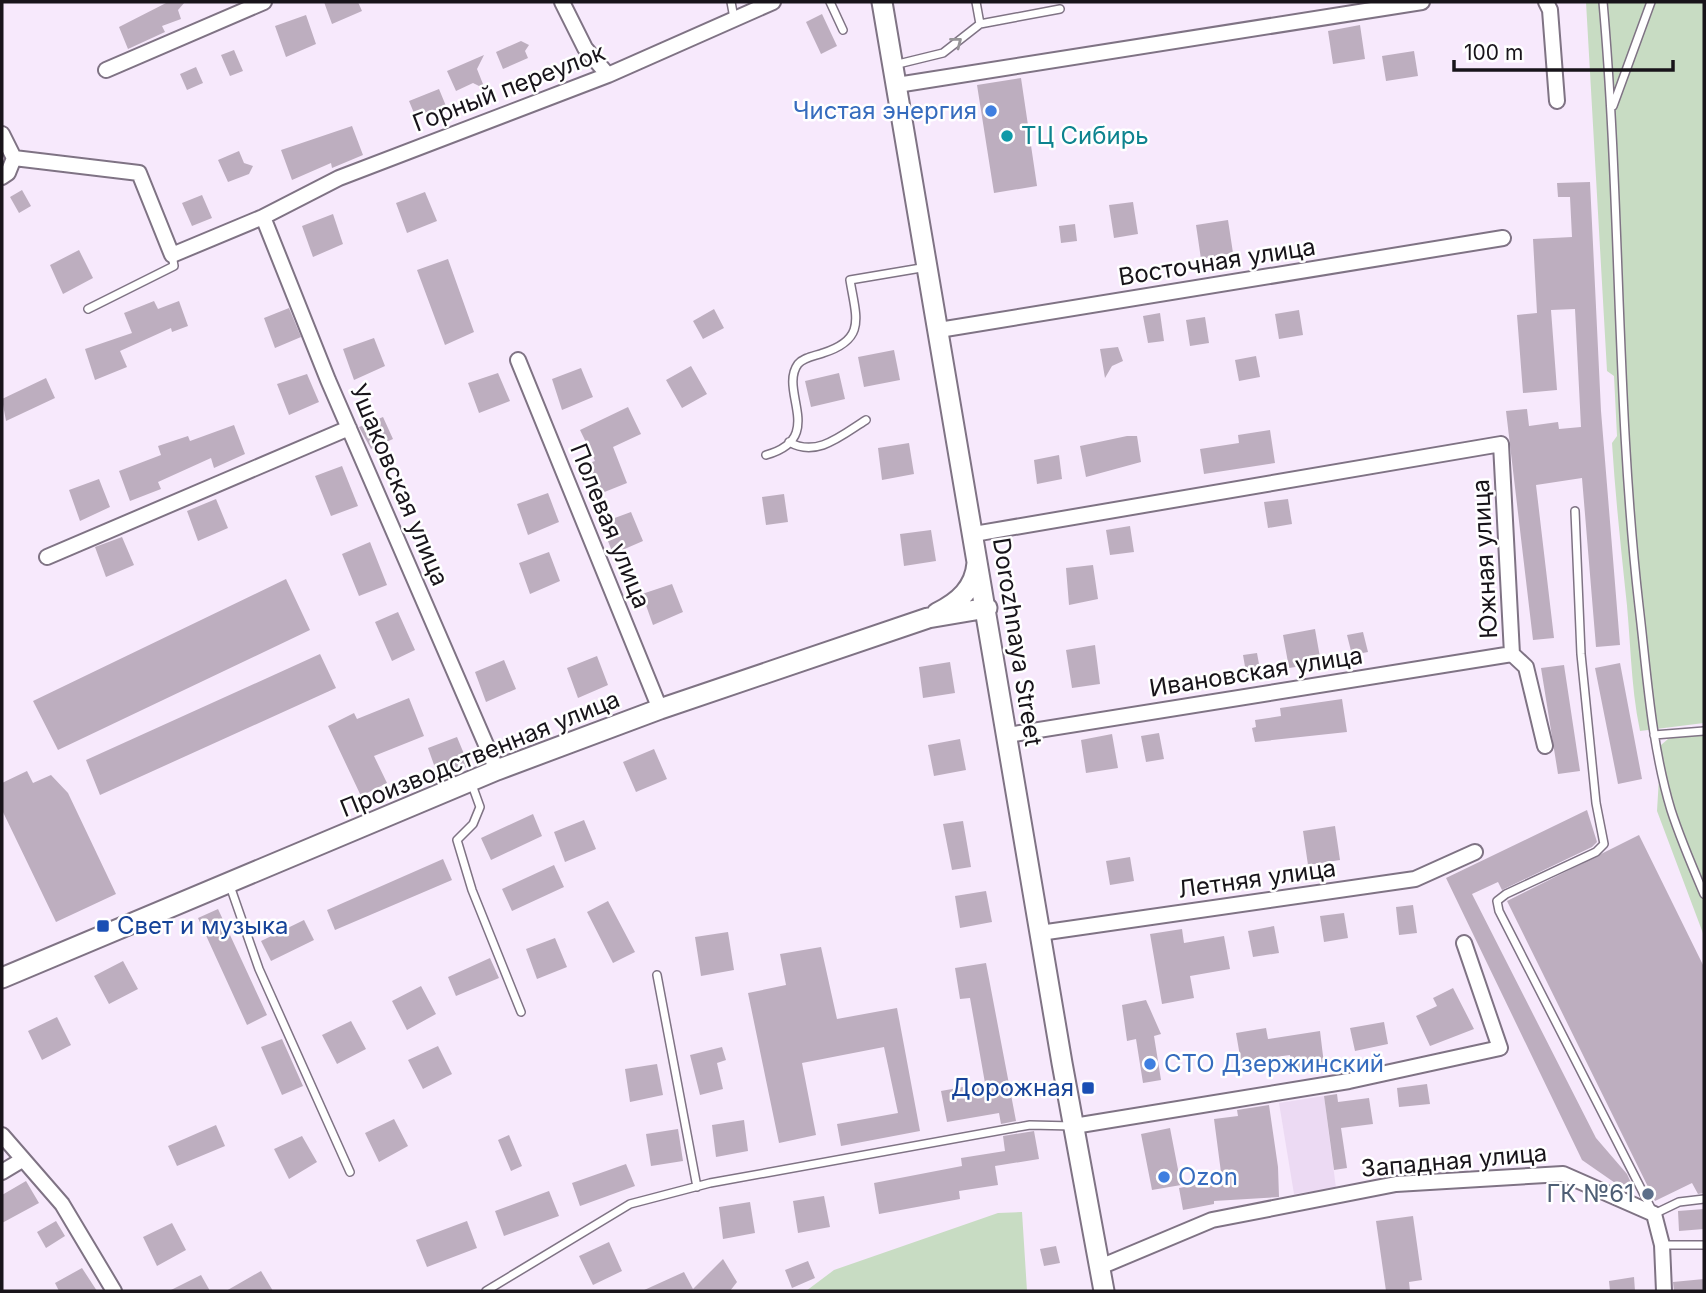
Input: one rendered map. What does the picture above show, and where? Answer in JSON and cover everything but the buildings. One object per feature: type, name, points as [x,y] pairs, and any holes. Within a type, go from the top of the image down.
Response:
[{"type":"main road","name":"Dorozhnaya Street","points":[[882,2],[987,608],[1040,933],[1104,1291]]},
{"type":"main road","points":[[928,618],[958,601],[969,589],[976,573],[978,555]]},
{"type":"main road","name":"Производственная улица","points":[[2,978],[497,770],[660,709],[928,618],[987,608]]},
{"type":"main road","points":[[928,618],[966,622],[977,628],[993,647]]},
{"type":"street","points":[[106,70],[264,2]]},
{"type":"street","points":[[562,2],[585,48],[608,75]]},
{"type":"street","name":"Горный переулок","points":[[172,255],[263,217],[339,178],[608,75],[773,2]]},
{"type":"street","points":[[897,85],[1422,2]]},
{"type":"street","points":[[1546,2],[1550,10],[1557,101]]},
{"type":"street","points":[[2,134],[14,158],[8,173],[2,177]]},
{"type":"street","points":[[14,158],[139,173],[172,255]]},
{"type":"street","name":"Ушаковская улица","points":[[263,217],[349,428],[497,770]]},
{"type":"street","name":"Восточная улица","points":[[939,330],[1503,238]]},
{"type":"street","name":"Полевая улица","points":[[518,360],[660,709]]},
{"type":"street","points":[[47,556],[349,428]]},
{"type":"street","name":"Южная улица","points":[[974,534],[1501,444],[1512,654],[1526,667],[1545,746]]},
{"type":"street","name":"Ивановская улица","points":[[1008,735],[1512,654]]},
{"type":"street","name":"Летняя улица","points":[[1040,933],[1415,879],[1475,852]]},
{"type":"street","points":[[1074,1126],[1349,1081],[1500,1048],[1464,943]]},
{"type":"street","points":[[2,1135],[62,1205],[114,1291]]},
{"type":"street","points":[[2,1172],[22,1160]]},
{"type":"street","name":"Западная улица","points":[[1100,1267],[1212,1220],[1396,1184],[1563,1174],[1654,1214]]},
{"type":"street","points":[[1654,1214],[1662,1245],[1664,1291]]},
{"type":"lane","points":[[731,2],[734,19]]},
{"type":"lane","points":[[830,2],[843,30]]},
{"type":"lane","points":[[976,2],[980,24]]},
{"type":"lane","points":[[1603,2],[1612,109],[1614,240],[1626,455],[1634,558],[1654,735],[1671,809],[1704,894]]},
{"type":"lane","points":[[1612,109],[1651,2]]},
{"type":"lane","points":[[894,65],[943,53],[980,24],[1027,13],[1060,9]]},
{"type":"lane","points":[[88,309],[174,266],[172,255]]},
{"type":"lane","points":[[766,455],[777,452],[789,442],[796,431],[799,417],[793,381],[798,364],[805,358],[840,346],[851,337],[857,326],[850,280],[928,267]]},
{"type":"lane","points":[[789,442],[808,449],[830,443],[866,420]]},
{"type":"lane","points":[[1575,511],[1581,654],[1595,803],[1604,844],[1596,852],[1497,901],[1499,911],[1654,1214],[1679,1202],[1704,1199]]},
{"type":"lane","points":[[1654,735],[1704,731]]},
{"type":"lane","points":[[470,781],[480,807],[473,824],[457,840],[472,890],[521,1012]]},
{"type":"lane","points":[[229,883],[259,969],[350,1172]]},
{"type":"lane","points":[[657,975],[697,1186]]},
{"type":"lane","points":[[486,1291],[630,1204],[697,1186],[1030,1125],[1074,1126]]},
{"type":"lane","points":[[1662,1245],[1704,1245]]},
{"type":"shaded area","points":[[1324,1096],[1336,1188],[1294,1194],[1279,1103]]},
{"type":"green space","points":[[1586,2],[1704,2],[1704,723],[1640,731],[1632,677],[1613,461],[1612,443],[1617,436],[1614,376],[1607,371]]},
{"type":"green space","points":[[1685,734],[1704,734],[1704,936],[1657,811],[1661,745],[1668,739]]},
{"type":"green space","points":[[1022,1212],[1027,1291],[806,1291],[834,1270],[998,1213]]},
{"type":"place","name":"Чистая энергия","points":[[991,111]]},
{"type":"place","name":"ТЦ Сибирь","points":[[1007,136]]},
{"type":"place","name":"Свет и музыка","points":[[103,926]]},
{"type":"place","name":"СТО Дзержинский","points":[[1150,1064]]},
{"type":"place","name":"Дорожная","points":[[1088,1088]]},
{"type":"place","name":"Ozon","points":[[1164,1177]]},
{"type":"place","name":"ГК №61","points":[[1648,1194]]}]
